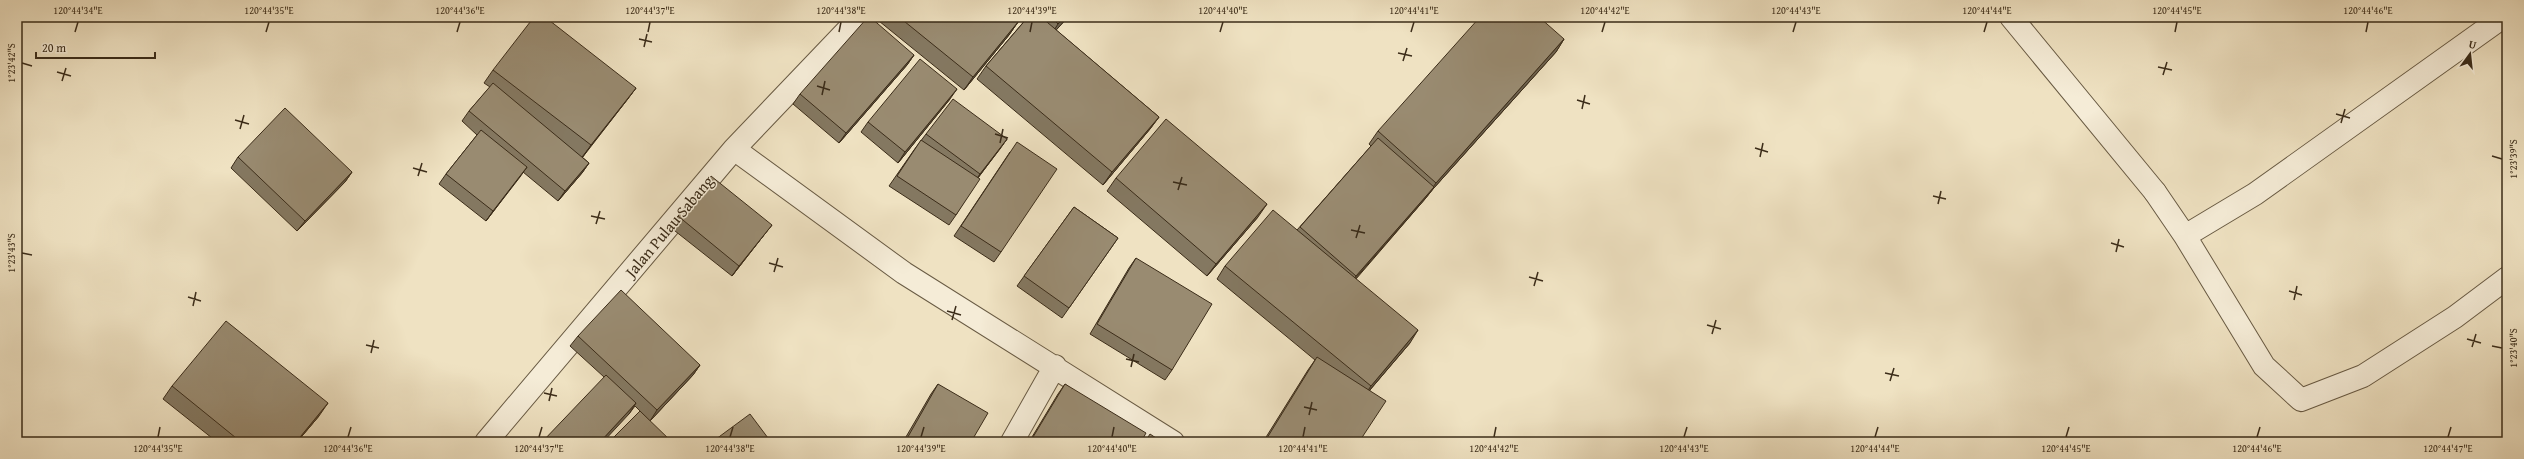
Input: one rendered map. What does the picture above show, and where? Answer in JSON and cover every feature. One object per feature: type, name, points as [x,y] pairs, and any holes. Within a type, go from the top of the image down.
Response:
[{"type":"street","name":"Jalan Pulau Sabang","points":[[486,442],[734,149],[860,17]]},
{"type":"street","points":[[2011,17],[2155,192],[2185,236],[2264,366],[2301,400],[2364,376],[2455,317],[2507,278]]},
{"type":"street","points":[[2185,236],[2255,194],[2503,17]]},
{"type":"street","points":[[734,149],[904,274],[1055,366],[1173,442]]},
{"type":"street","points":[[1012,442],[1055,366]]},
{"type":"building","points":[[534,17],[545,17],[636,88],[591,145],[493,70]]},
{"type":"building","points":[[868,17],[870,17],[914,55],[846,133],[800,94]]},
{"type":"building","points":[[899,17],[1012,17],[1018,22],[973,77]]},
{"type":"building","points":[[1028,17],[1041,17],[1159,117],[1112,172],[986,66]]},
{"type":"building","points":[[1051,17],[1065,17],[1058,24]]},
{"type":"building","points":[[1480,17],[1539,17],[1564,39],[1436,183],[1378,131]]},
{"type":"building","points":[[920,59],[957,89],[905,152],[868,122]]},
{"type":"building","points":[[493,83],[589,163],[565,191],[469,111]]},
{"type":"building","points":[[953,99],[1007,139],[980,174],[926,134]]},
{"type":"building","points":[[285,108],[352,172],[305,221],[238,157]]},
{"type":"building","points":[[1166,119],[1267,204],[1216,264],[1116,178]]},
{"type":"building","points":[[481,130],[527,167],[493,211],[446,174]]},
{"type":"building","points":[[1378,138],[1434,187],[1356,276],[1300,227]]},
{"type":"building","points":[[921,140],[980,179],[956,215],[897,176]]},
{"type":"building","points":[[1017,142],[1057,169],[1001,252],[961,226]]},
{"type":"building","points":[[711,176],[772,225],[739,266],[678,216]]},
{"type":"building","points":[[1074,207],[1118,238],[1069,308],[1024,276]]},
{"type":"building","points":[[1273,210],[1418,330],[1371,386],[1225,266]]},
{"type":"building","points":[[1136,258],[1212,304],[1172,370],[1097,324]]},
{"type":"building","points":[[621,290],[700,365],[657,410],[578,336]]},
{"type":"building","points":[[226,321],[328,403],[296,442],[241,442],[172,386]]},
{"type":"building","points":[[1317,357],[1386,401],[1359,442],[1274,442],[1267,438]]},
{"type":"building","points":[[606,375],[636,403],[600,442],[542,442]]},
{"type":"building","points":[[938,384],[988,413],[971,442],[905,442]]},
{"type":"building","points":[[1065,384],[1146,433],[1141,442],[1030,442]]},
{"type":"building","points":[[640,411],[672,442],[609,442]]},
{"type":"building","points":[[750,414],[771,442],[712,442]]},
{"type":"building","points":[[1150,434],[1162,442],[1145,442]]}]
